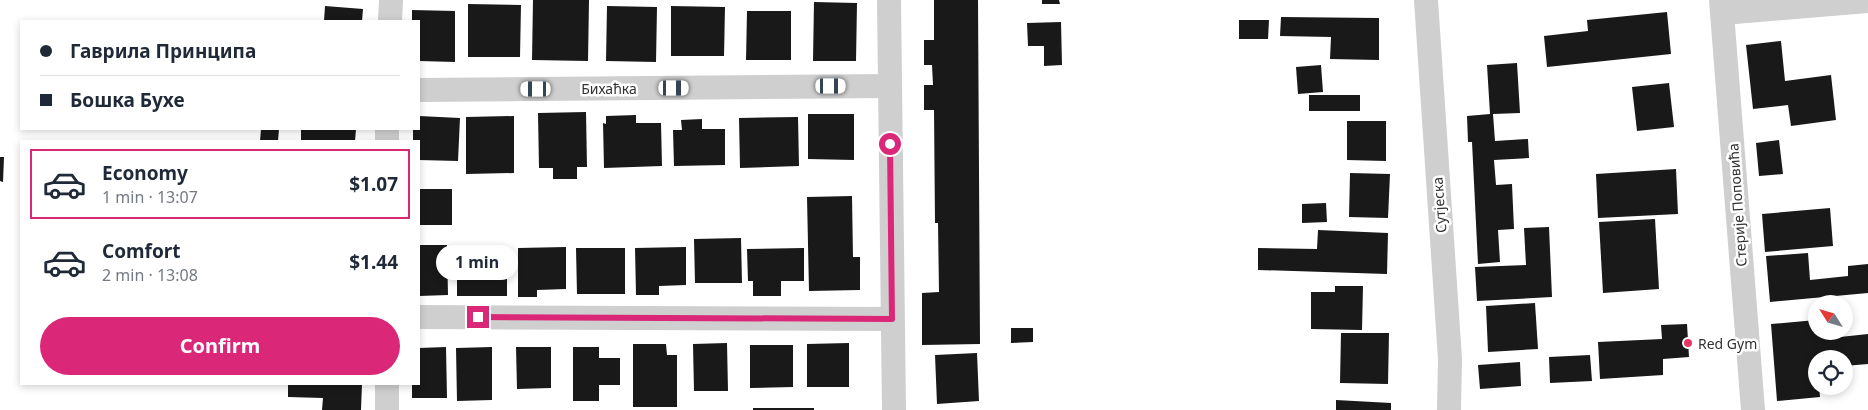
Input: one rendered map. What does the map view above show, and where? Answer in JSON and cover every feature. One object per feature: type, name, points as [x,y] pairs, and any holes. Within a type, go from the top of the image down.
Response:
[{"type":"street","points":[[390,20],[391,0]]},
{"type":"street","points":[[889,0],[894,410]]},
{"type":"street","name":"Сутјеска","points":[[1426,0],[1450,359],[1449,410]]},
{"type":"street","points":[[1722,7],[1868,1]]},
{"type":"street","name":"Стерије Поповића","points":[[1722,7],[1753,410]]},
{"type":"street","name":"Бихаћка","points":[[420,90],[890,86]]},
{"type":"street","points":[[420,317],[892,319]]},
{"type":"street","points":[[387,385],[387,410]]},
{"type":"building","points":[[533,0],[589,0],[588,61],[532,60]]},
{"type":"building","points":[[934,0],[978,0],[980,344],[922,345],[922,293],[939,292],[938,223],[935,223],[934,110],[924,110],[924,85],[933,85],[932,65],[924,65],[924,40],[934,40]]},
{"type":"building","points":[[1042,0],[1059,0],[1060,4],[1042,4]]},
{"type":"building","points":[[814,2],[857,3],[856,61],[813,61]]},
{"type":"building","points":[[468,4],[521,5],[520,57],[468,57]]},
{"type":"building","points":[[325,6],[363,9],[362,20],[324,20]]},
{"type":"building","points":[[607,6],[657,7],[656,62],[606,61]]},
{"type":"building","points":[[671,6],[725,7],[724,56],[671,56]]},
{"type":"building","points":[[412,10],[455,11],[455,62],[420,61],[420,20],[412,20]]},
{"type":"building","points":[[747,11],[791,11],[791,60],[746,60]]},
{"type":"building","points":[[1667,12],[1671,54],[1547,67],[1544,36],[1588,31],[1587,20]]},
{"type":"building","points":[[1281,17],[1379,18],[1379,60],[1330,59],[1331,37],[1280,36]]},
{"type":"building","points":[[1239,20],[1269,20],[1268,39],[1239,39]]},
{"type":"building","points":[[1061,22],[1062,65],[1044,66],[1044,46],[1028,46],[1027,23]]},
{"type":"building","points":[[1781,41],[1785,81],[1831,75],[1836,120],[1791,126],[1788,105],[1753,109],[1746,45]]},
{"type":"building","points":[[1517,63],[1520,113],[1493,114],[1495,141],[1528,139],[1529,158],[1494,160],[1496,185],[1512,184],[1514,229],[1498,230],[1500,262],[1478,264],[1472,142],[1468,142],[1467,116],[1490,114],[1487,65]]},
{"type":"building","points":[[1321,65],[1323,92],[1298,94],[1296,67]]},
{"type":"building","points":[[1669,83],[1674,127],[1637,131],[1632,87]]},
{"type":"building","points":[[1309,95],[1360,95],[1360,111],[1309,111]]},
{"type":"building","points":[[586,112],[587,167],[577,167],[577,179],[553,179],[553,168],[539,168],[538,113]]},
{"type":"building","points":[[808,114],[854,114],[854,160],[808,159]]},
{"type":"building","points":[[636,115],[636,123],[661,123],[662,166],[604,168],[603,123],[606,124],[606,116]]},
{"type":"building","points":[[420,116],[460,118],[458,161],[420,160],[420,140],[413,140],[413,130],[420,130]]},
{"type":"building","points":[[514,116],[514,173],[466,174],[466,117]]},
{"type":"building","points":[[798,117],[799,166],[740,168],[739,118]]},
{"type":"building","points":[[702,119],[702,129],[725,129],[725,165],[674,166],[673,130],[682,130],[681,120]]},
{"type":"building","points":[[1347,121],[1386,121],[1386,161],[1347,160]]},
{"type":"building","points":[[261,130],[279,130],[278,140],[260,140]]},
{"type":"building","points":[[301,130],[356,130],[355,140],[301,140]]},
{"type":"building","points":[[1779,140],[1783,174],[1759,176],[1756,143]]},
{"type":"building","points":[[0,157],[4,157],[3,182],[0,181]]},
{"type":"building","points":[[1676,169],[1678,214],[1598,218],[1596,174]]},
{"type":"building","points":[[1350,173],[1390,174],[1388,218],[1349,217]]},
{"type":"building","points":[[420,189],[452,189],[452,225],[420,225]]},
{"type":"building","points":[[852,196],[853,257],[860,257],[860,290],[809,291],[807,197]]},
{"type":"building","points":[[1326,203],[1327,222],[1302,223],[1302,204]]},
{"type":"building","points":[[1830,208],[1833,246],[1765,252],[1762,214]]},
{"type":"building","points":[[1655,219],[1659,289],[1603,293],[1599,222]]},
{"type":"building","points":[[1549,227],[1552,297],[1477,301],[1475,267],[1526,265],[1524,228]]},
{"type":"building","points":[[1318,230],[1388,233],[1387,274],[1258,270],[1258,248],[1317,249]]},
{"type":"building","points":[[741,238],[742,283],[695,283],[694,239]]},
{"type":"building","points":[[420,245],[447,245],[448,295],[420,296]]},
{"type":"building","points":[[566,247],[566,289],[537,290],[537,297],[518,297],[518,248]]},
{"type":"building","points":[[686,247],[686,285],[659,286],[659,295],[636,295],[635,248]]},
{"type":"building","points":[[576,248],[625,248],[625,294],[577,294]]},
{"type":"building","points":[[804,248],[804,281],[781,281],[781,296],[753,296],[753,281],[748,281],[747,249]]},
{"type":"building","points":[[1808,253],[1810,280],[1848,276],[1848,266],[1868,264],[1868,293],[1808,295],[1808,299],[1770,302],[1766,256]]},
{"type":"building","points":[[457,256],[507,256],[507,296],[457,296]]},
{"type":"building","points":[[1335,286],[1363,286],[1362,330],[1311,329],[1311,292],[1335,292]]},
{"type":"building","points":[[1535,303],[1538,349],[1488,352],[1486,306]]},
{"type":"building","points":[[1808,321],[1808,340],[1853,340],[1853,336],[1868,334],[1868,364],[1853,365],[1853,350],[1808,350],[1808,395],[1820,395],[1820,397],[1777,401],[1771,324]]},
{"type":"building","points":[[1687,324],[1689,357],[1663,359],[1663,375],[1600,379],[1598,342],[1662,339],[1661,325]]},
{"type":"building","points":[[1011,328],[1033,328],[1033,342],[1011,343]]},
{"type":"building","points":[[1341,333],[1389,333],[1388,384],[1340,383]]},
{"type":"building","points":[[727,343],[728,391],[694,391],[693,344]]},
{"type":"building","points":[[849,343],[849,387],[807,387],[807,344]]},
{"type":"building","points":[[633,344],[666,344],[667,355],[677,355],[677,407],[633,407]]},
{"type":"building","points":[[750,345],[793,345],[793,387],[750,388]]},
{"type":"building","points":[[446,347],[447,398],[412,398],[412,385],[420,385],[420,348]]},
{"type":"building","points":[[492,347],[492,400],[457,401],[456,348]]},
{"type":"building","points":[[516,347],[551,347],[551,388],[517,389]]},
{"type":"building","points":[[573,347],[599,347],[599,358],[620,358],[620,385],[599,385],[599,401],[573,401]]},
{"type":"building","points":[[977,353],[979,401],[937,404],[935,355]]},
{"type":"building","points":[[1590,355],[1592,381],[1550,383],[1549,357]]},
{"type":"building","points":[[1520,362],[1521,386],[1480,389],[1478,365]]},
{"type":"building","points":[[288,385],[362,385],[361,410],[322,410],[323,398],[288,397]]},
{"type":"building","points":[[1336,400],[1391,403],[1391,410],[1336,410]]},
{"type":"building","points":[[753,408],[814,408],[814,410],[753,410]]},
{"type":"place","name":"Red Gym","points":[[1688,343]]},
{"type":"route","points":[[478,317],[892,319],[890,144]]}]
